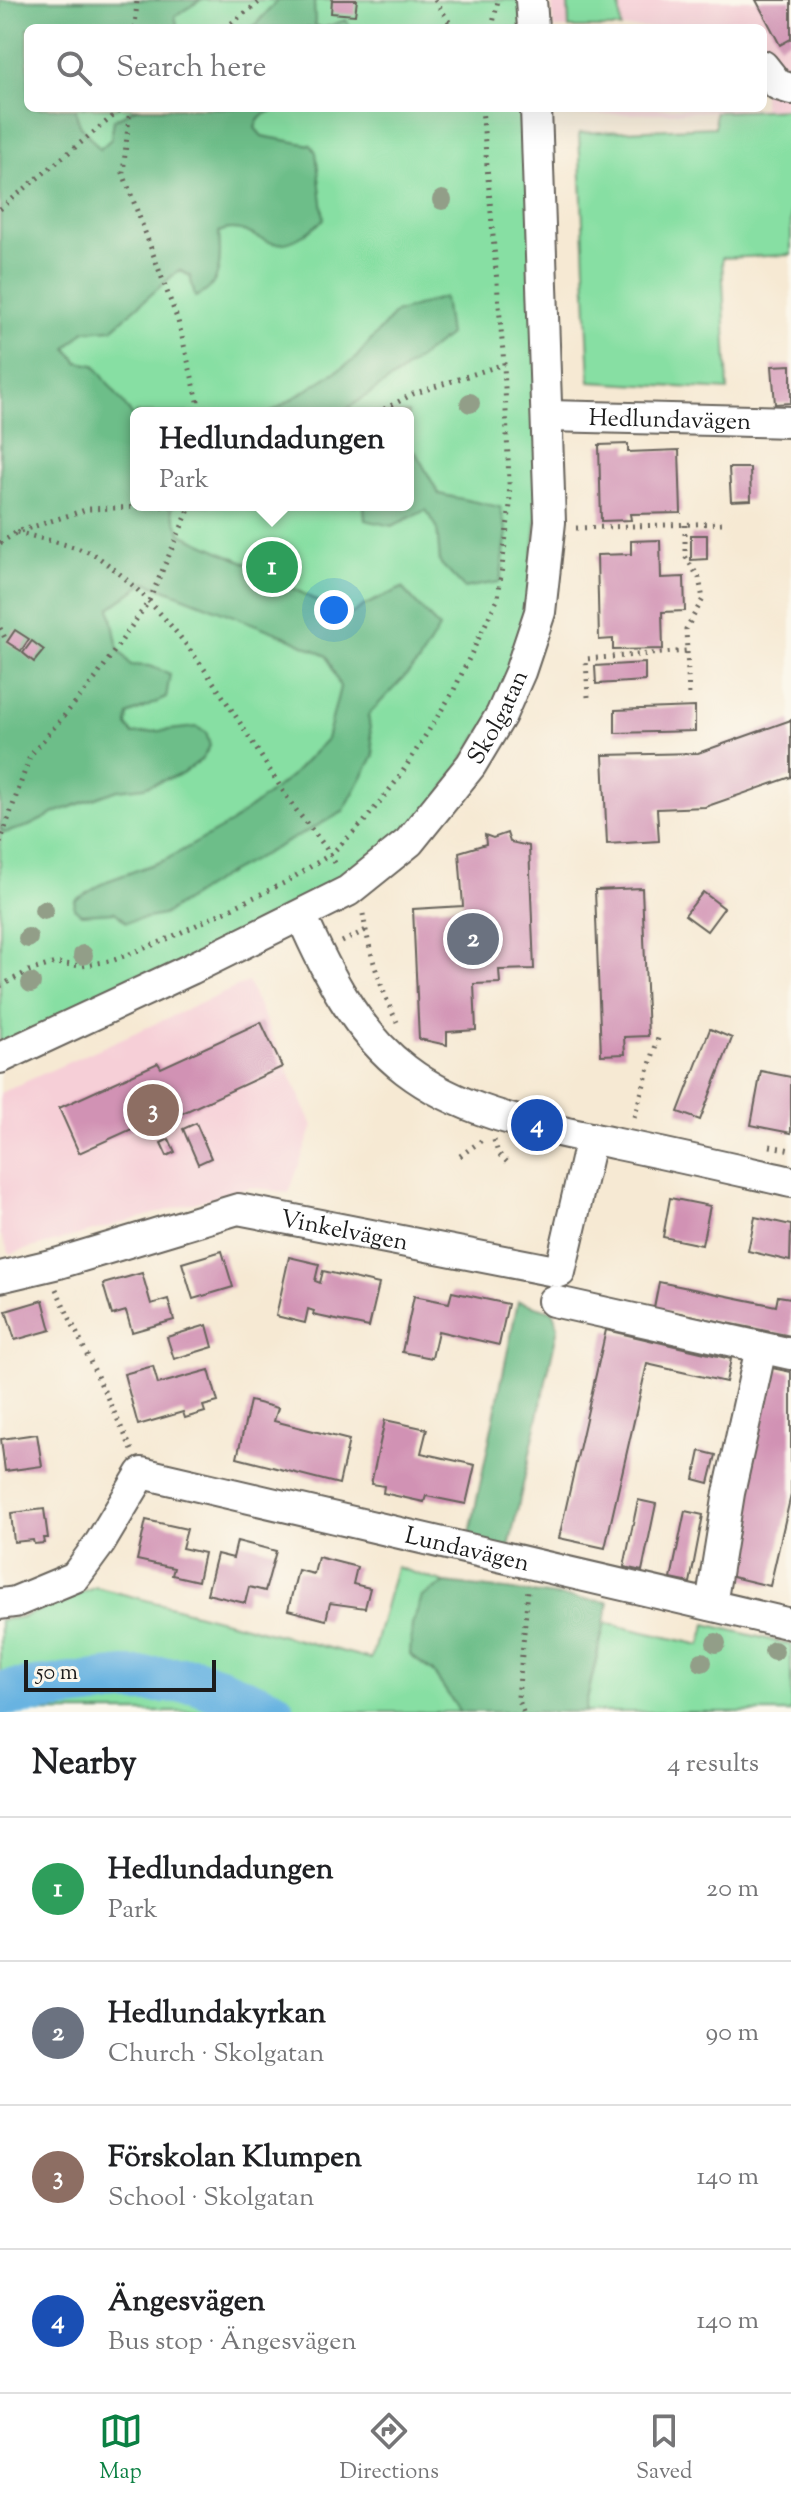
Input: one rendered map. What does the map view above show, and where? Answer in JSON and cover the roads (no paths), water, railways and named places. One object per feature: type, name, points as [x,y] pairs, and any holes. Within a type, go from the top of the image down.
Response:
[{"type":"street","points":[[531,0],[533,24]]},
{"type":"street","points":[[767,71],[778,85],[791,89]]},
{"type":"street","name":"Skolgatan","points":[[0,1058],[348,891],[409,842],[471,765],[501,715],[520,672],[540,612],[550,522],[536,112]]},
{"type":"street","name":"Hedlundavägen","points":[[548,416],[791,422]]},
{"type":"street","points":[[301,915],[323,965],[352,1012],[405,1070],[440,1092],[472,1107],[591,1138],[791,1182]]},
{"type":"street","name":"Vinkelvägen","points":[[0,1277],[238,1209],[560,1272],[591,1138]]},
{"type":"street","points":[[553,1301],[791,1354]]},
{"type":"street","points":[[711,1605],[729,1493],[761,1348]]},
{"type":"street","name":"Lundavägen","points":[[0,1604],[15,1602],[75,1577],[100,1543],[142,1473],[791,1624]]},
{"type":"waterway","points":[[0,1694],[123,1680],[195,1680],[272,1712]]},
{"type":"place","name":"Hedlundadungen","points":[[272,567]]},
{"type":"place","name":"Hedlundakyrkan","points":[[473,939]]},
{"type":"place","name":"Förskolan Klumpen","points":[[153,1110]]},
{"type":"place","name":"Ängesvägen","points":[[537,1125]]}]
